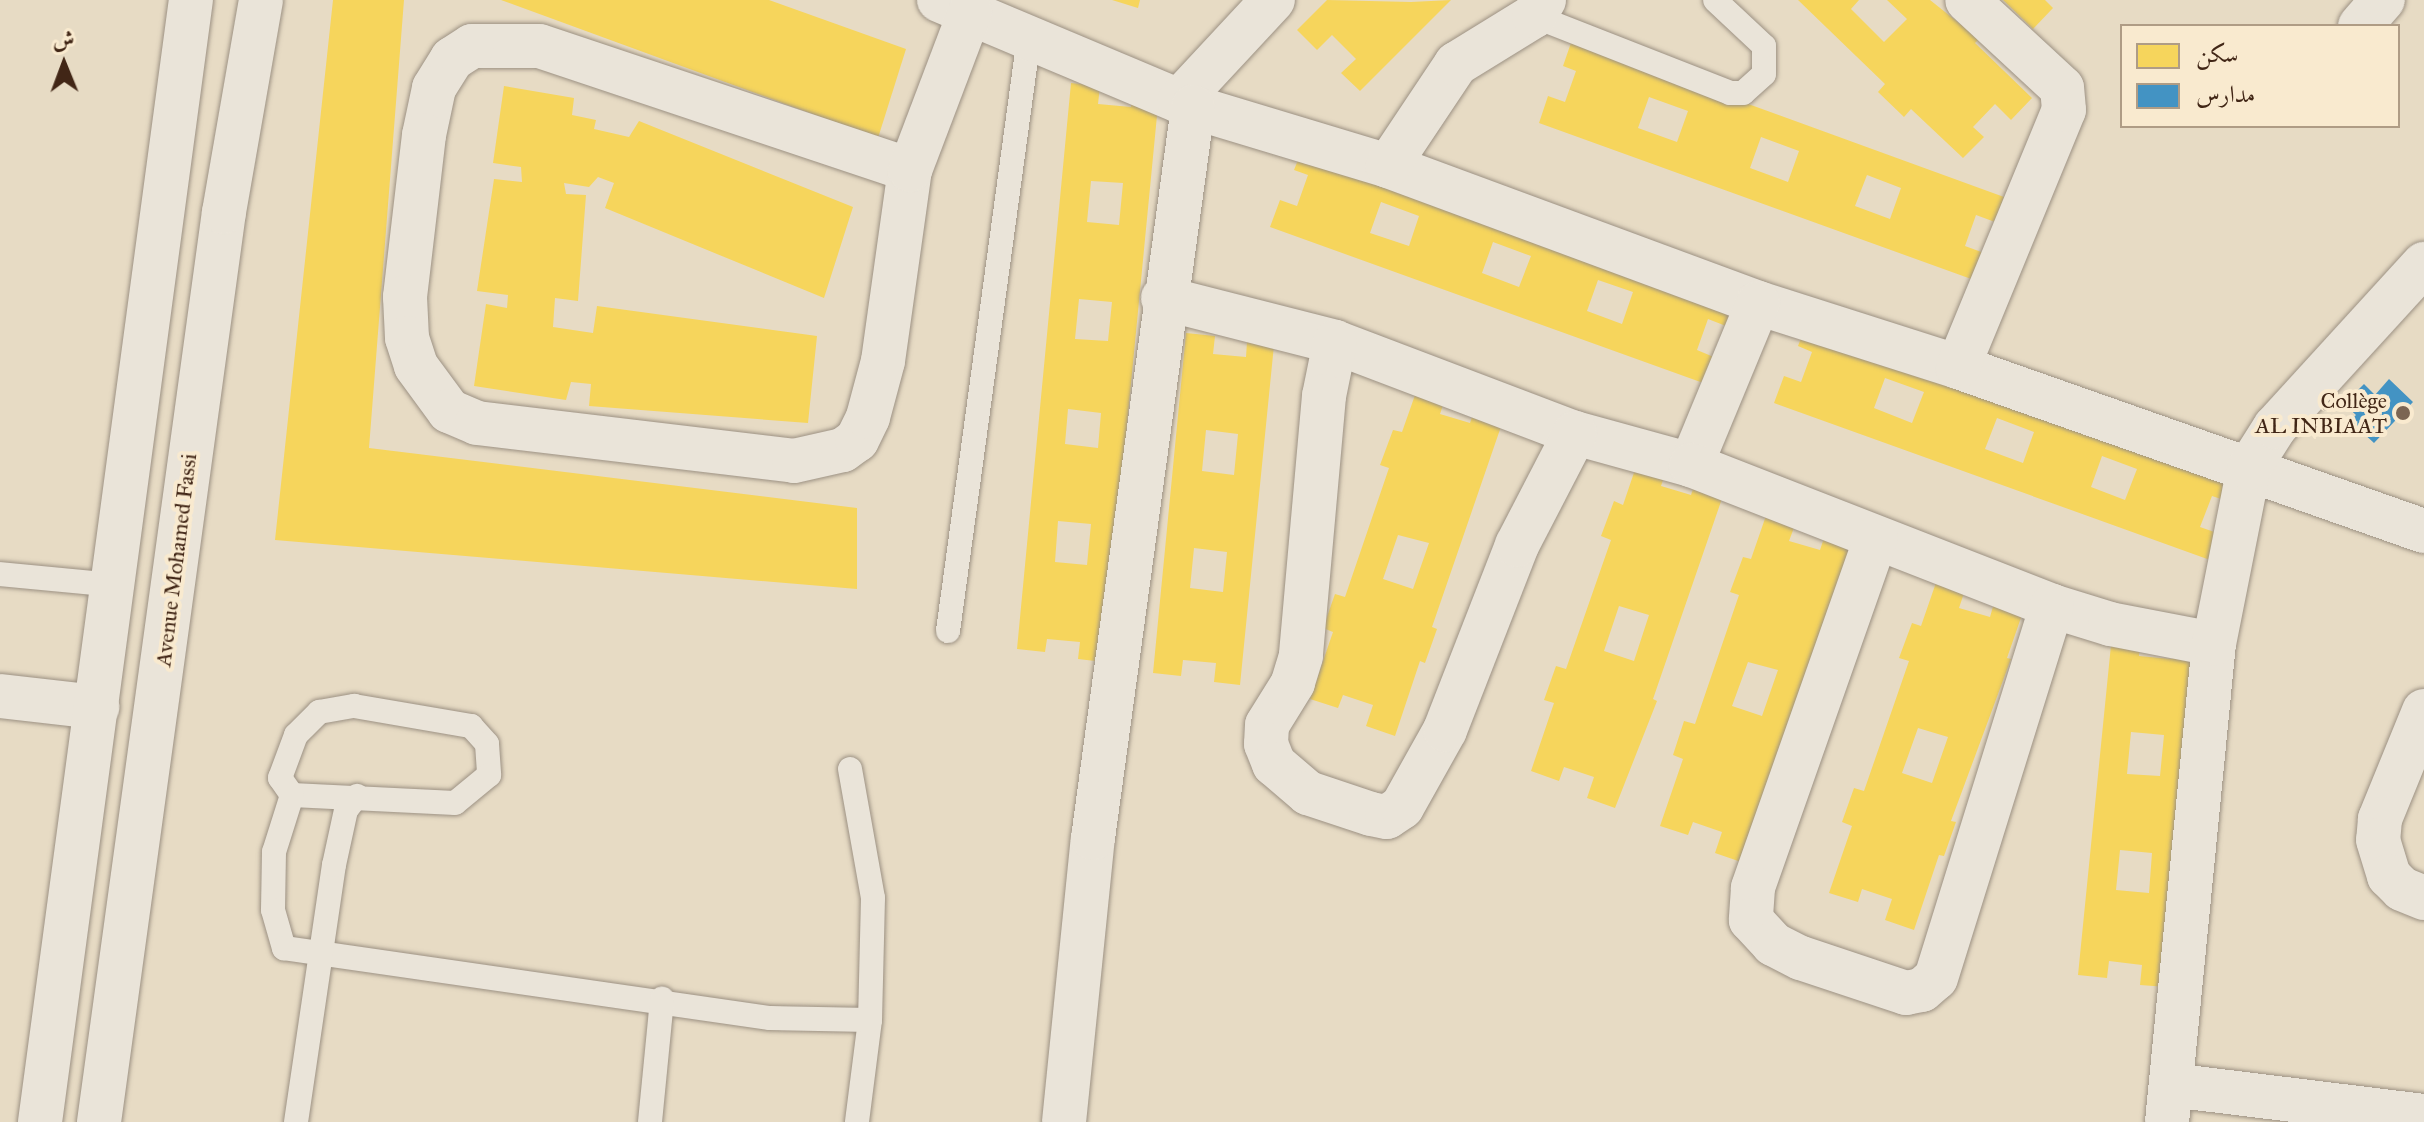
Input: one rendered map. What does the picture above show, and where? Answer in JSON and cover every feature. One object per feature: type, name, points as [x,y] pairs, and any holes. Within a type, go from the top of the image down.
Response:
[{"type":"street","points":[[40,1122],[191,0]]},
{"type":"street","name":"Avenue Mohamed Fassi","points":[[99,1122],[199,382],[261,0]]},
{"type":"street","points":[[1064,1122],[1093,838],[1186,104],[1273,0]]},
{"type":"street","points":[[1958,367],[2064,110],[2062,88],[1967,0]]},
{"type":"street","points":[[2362,24],[2383,0]]},
{"type":"street","points":[[910,170],[539,46],[472,46],[452,59],[434,88],[424,135],[405,297],[407,338],[416,366],[449,411],[477,423],[794,461],[843,450],[857,440],[868,417],[883,361],[910,170],[954,6],[1186,104],[1388,166],[1758,303],[1958,367],[2424,531]]},
{"type":"street","points":[[1388,166],[1456,64],[1539,8]]},
{"type":"street","points":[[2424,264],[2275,427],[2249,468],[2214,644],[2169,1103],[2424,1116]]},
{"type":"street","points":[[1163,298],[1335,342],[1575,433],[1691,465],[2052,606],[2139,631],[2214,644]]},
{"type":"street","points":[[1691,465],[1758,303]]},
{"type":"street","points":[[1335,342],[1322,411],[1301,656],[1293,683],[1267,725],[1266,744],[1274,764],[1308,793],[1387,817],[1402,807],[1445,730],[1517,545],[1575,433]]},
{"type":"street","points":[[1876,538],[1753,888],[1751,920],[1773,944],[1826,968],[1906,993],[1922,990],[1936,978],[2052,606]]},
{"type":"street","points":[[0,696],[97,707]]},
{"type":"street","points":[[2424,711],[2389,795],[2378,840],[2389,876],[2402,889],[2424,898]]},
{"type":"lane","points":[[1539,8],[1730,93],[1743,93],[1764,74],[1764,46],[1715,0]]},
{"type":"lane","points":[[948,631],[1029,37]]},
{"type":"lane","points":[[0,574],[114,585]]},
{"type":"lane","points":[[354,706],[438,717],[471,726],[487,744],[489,775],[455,803],[292,795],[280,778],[296,735],[319,712],[354,706]]},
{"type":"lane","points":[[850,769],[873,898],[870,1020],[857,1122]]},
{"type":"lane","points":[[292,795],[274,852],[273,910],[284,948],[662,999],[770,1018],[870,1020]]},
{"type":"lane","points":[[296,1122],[319,954],[340,833],[357,796]]},
{"type":"lane","points":[[650,1122],[662,999]]},
{"type":"building: سكن","points":[[333,0],[404,0],[369,448],[857,508],[857,589],[275,540]]},
{"type":"building: سكن","points":[[501,0],[769,0],[906,49],[878,138]]},
{"type":"building: سكن","points":[[1112,0],[1140,0],[1138,8]]},
{"type":"building: سكن","points":[[1327,0],[1451,0],[1360,91],[1341,73],[1356,59],[1332,35],[1317,50],[1297,30]]},
{"type":"building: سكن","points":[[1798,0],[1859,0],[1851,9],[1884,42],[1907,19],[1887,0],[1930,0],[1979,39],[1975,43],[2032,98],[2011,120],[1995,104],[1973,127],[1984,137],[1963,158],[1911,109],[1904,117],[1878,92],[1885,84]]},
{"type":"building: سكن","points":[[2003,0],[2045,0],[2053,8],[2033,29]]},
{"type":"building: سكن","points":[[1572,40],[2004,197],[1995,222],[1976,215],[1965,246],[1984,253],[1974,280],[1539,123],[1548,96],[1565,102],[1576,71],[1563,66]],"holes":[[[1649,97],[1688,111],[1677,142],[1638,128]],[[1761,137],[1799,151],[1788,182],[1750,168]],[[1867,175],[1901,188],[1890,219],[1855,206]]]},
{"type":"building: سكن","points":[[1071,83],[1100,86],[1098,104],[1131,107],[1133,93],[1159,95],[1104,662],[1078,659],[1080,642],[1047,639],[1045,652],[1017,649]],"holes":[[[1091,181],[1123,183],[1119,225],[1087,222]],[[1079,299],[1112,302],[1108,341],[1075,339]],[[1068,409],[1101,413],[1098,448],[1065,444]],[[1058,521],[1091,524],[1087,565],[1055,562]]]},
{"type":"building: سكن","points":[[504,86],[574,98],[572,115],[596,120],[594,129],[629,137],[639,121],[853,207],[824,298],[605,208],[614,183],[598,177],[589,187],[564,183],[566,194],[586,195],[578,301],[555,298],[553,327],[593,333],[597,306],[817,336],[808,423],[589,406],[591,384],[571,382],[566,400],[474,386],[486,304],[507,308],[508,295],[477,291],[494,179],[522,182],[521,167],[493,163]]},
{"type":"building: سكن","points":[[1304,145],[1736,301],[1726,326],[1708,319],[1697,350],[1716,358],[1706,384],[1270,227],[1280,200],[1297,206],[1308,175],[1294,170]],"holes":[[[1381,202],[1419,216],[1409,246],[1370,233]],[[1493,242],[1531,256],[1519,287],[1482,273]],[[1598,280],[1633,292],[1622,324],[1587,311]]]},
{"type":"building: سكن","points":[[1807,322],[2239,477],[2230,502],[2212,496],[2200,527],[2220,534],[2210,560],[1774,403],[1784,376],[1801,382],[1812,352],[1798,346]],"holes":[[[1885,378],[1924,392],[1912,423],[1874,408]],[[1997,418],[2034,432],[2023,463],[1985,449]],[[2102,456],[2137,469],[2125,500],[2091,487]]]},
{"type":"building: سكن","points":[[1186,333],[1215,336],[1213,354],[1246,357],[1247,342],[1274,345],[1240,685],[1214,682],[1216,663],[1183,660],[1181,676],[1153,673]],"holes":[[[1206,430],[1238,434],[1234,475],[1202,471]],[[1194,548],[1227,552],[1223,592],[1190,588]]]},
{"type":"building: سكن","points":[[1420,381],[1448,390],[1440,414],[1470,423],[1477,402],[1506,412],[1432,627],[1437,629],[1425,663],[1420,661],[1395,736],[1366,726],[1373,705],[1343,695],[1338,708],[1310,699],[1333,632],[1323,628],[1335,594],[1345,597],[1389,468],[1380,465],[1393,430],[1402,432]],"holes":[[[1398,535],[1429,543],[1413,589],[1383,579]]]},
{"type":"building: سكن","points":[[1641,452],[1669,462],[1661,486],[1691,495],[1698,474],[1727,484],[1653,699],[1657,701],[1615,808],[1587,798],[1594,777],[1564,767],[1559,781],[1531,771],[1554,703],[1544,700],[1556,666],[1566,669],[1611,540],[1601,536],[1614,501],[1623,505]],"holes":[[[1619,606],[1649,615],[1634,661],[1604,651]]]},
{"type":"building: سكن","points":[[1769,507],[1798,517],[1789,541],[1820,550],[1827,529],[1856,539],[1744,863],[1715,853],[1722,832],[1693,822],[1688,835],[1660,826],[1683,759],[1673,755],[1684,721],[1695,724],[1739,595],[1730,592],[1743,557],[1751,559]],"holes":[[[1748,662],[1778,670],[1762,716],[1732,706]]]},
{"type":"building: سكن","points":[[1939,574],[1967,584],[1959,608],[1990,617],[1996,596],[2025,606],[2007,658],[2011,659],[1951,821],[1956,822],[1944,856],[1939,855],[1914,930],[1885,920],[1892,899],[1862,889],[1858,902],[1829,893],[1852,826],[1842,822],[1854,788],[1864,791],[1909,661],[1899,658],[1912,623],[1921,626]],"holes":[[[1918,728],[1948,737],[1932,783],[1902,773]]]},
{"type":"building: سكن","points":[[2112,635],[2140,638],[2139,656],[2172,659],[2173,644],[2200,647],[2167,987],[2140,985],[2142,965],[2109,961],[2107,978],[2078,975]],"holes":[[[2131,732],[2164,735],[2160,776],[2127,774]],[[2120,850],[2152,853],[2149,893],[2116,890]]]},
{"type":"building: مدارس","points":[[2389,379],[2413,402],[2374,443],[2350,421],[2356,415],[2344,404],[2364,384],[2375,395]]},
{"type":"place","name":"Collège AL INBIAAT","points":[[2403,413]]}]
